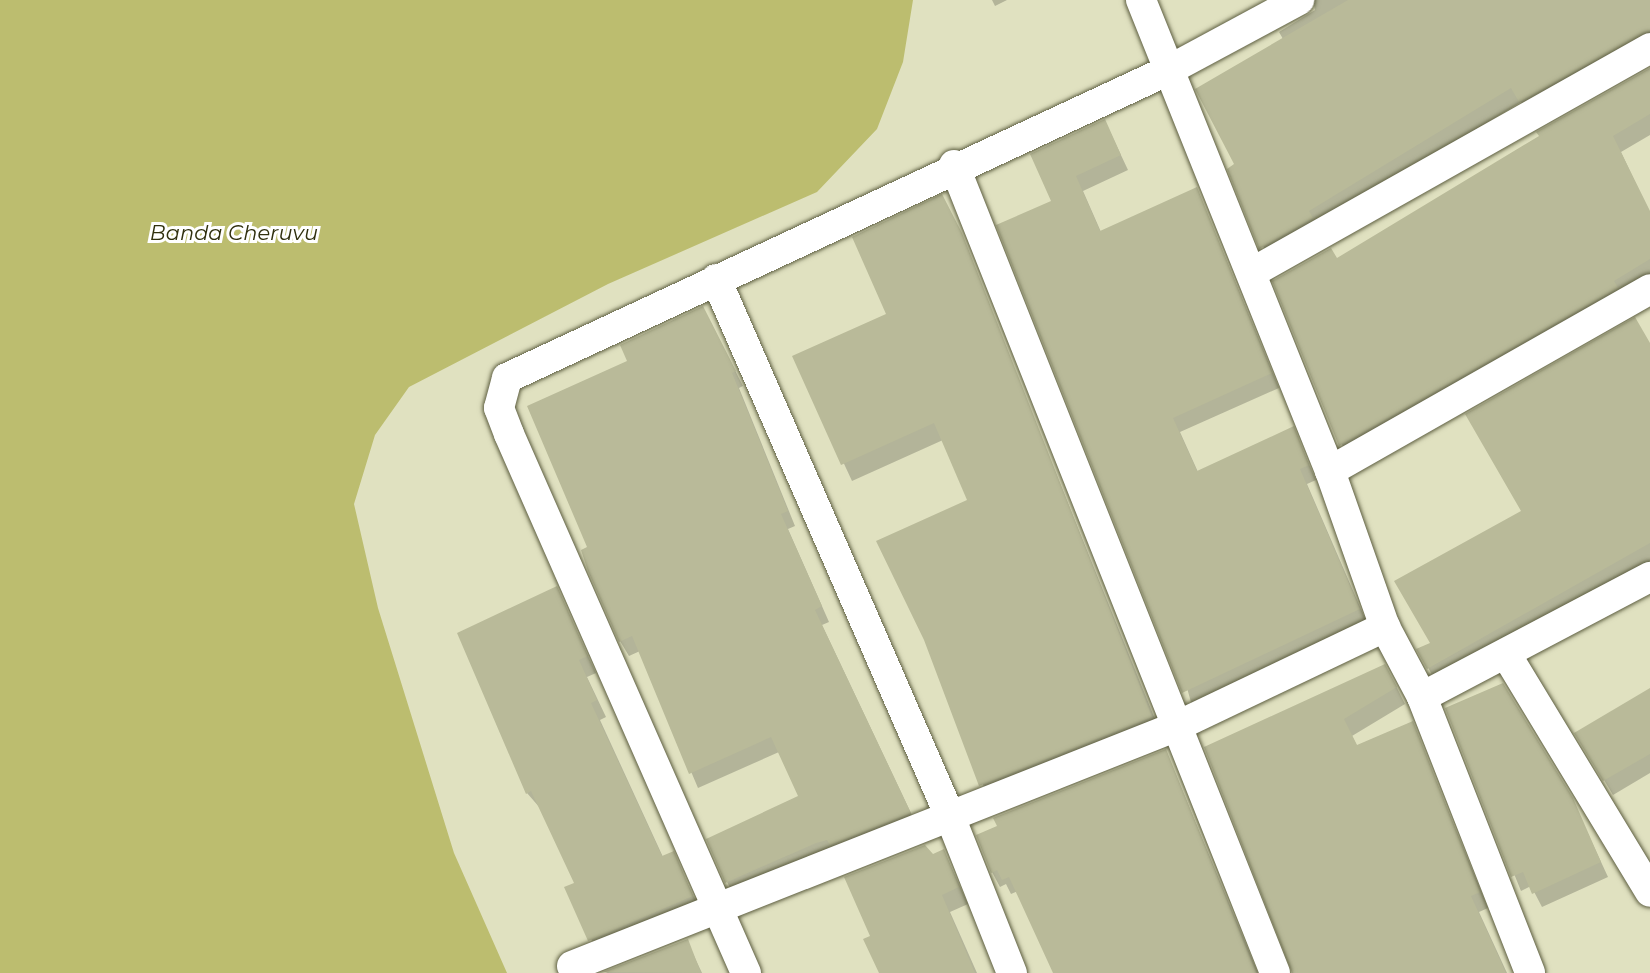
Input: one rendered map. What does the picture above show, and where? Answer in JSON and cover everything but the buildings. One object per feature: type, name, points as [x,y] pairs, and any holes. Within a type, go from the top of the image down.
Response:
[{"type":"street","points":[[1142,0],[1330,471],[1385,627],[1422,697],[1530,973]]},
{"type":"street","points":[[746,973],[720,906],[499,408],[507,378],[954,165],[1169,70],[1299,0]]},
{"type":"street","points":[[1252,272],[1650,48]]},
{"type":"street","points":[[954,165],[1175,727],[1275,973]]},
{"type":"street","points":[[716,279],[949,814],[1012,973]]},
{"type":"street","points":[[1330,471],[1650,289]]},
{"type":"street","points":[[1422,697],[1650,577]]},
{"type":"street","points":[[572,966],[949,814],[1175,727],[1385,627]]},
{"type":"street","points":[[1506,654],[1650,892]]},
{"type":"water","name":"Banda Cheruvu","points":[[0,0],[913,0],[903,62],[877,129],[817,192],[608,284],[409,387],[375,435],[354,504],[378,608],[454,853],[507,973],[0,973]]}]
